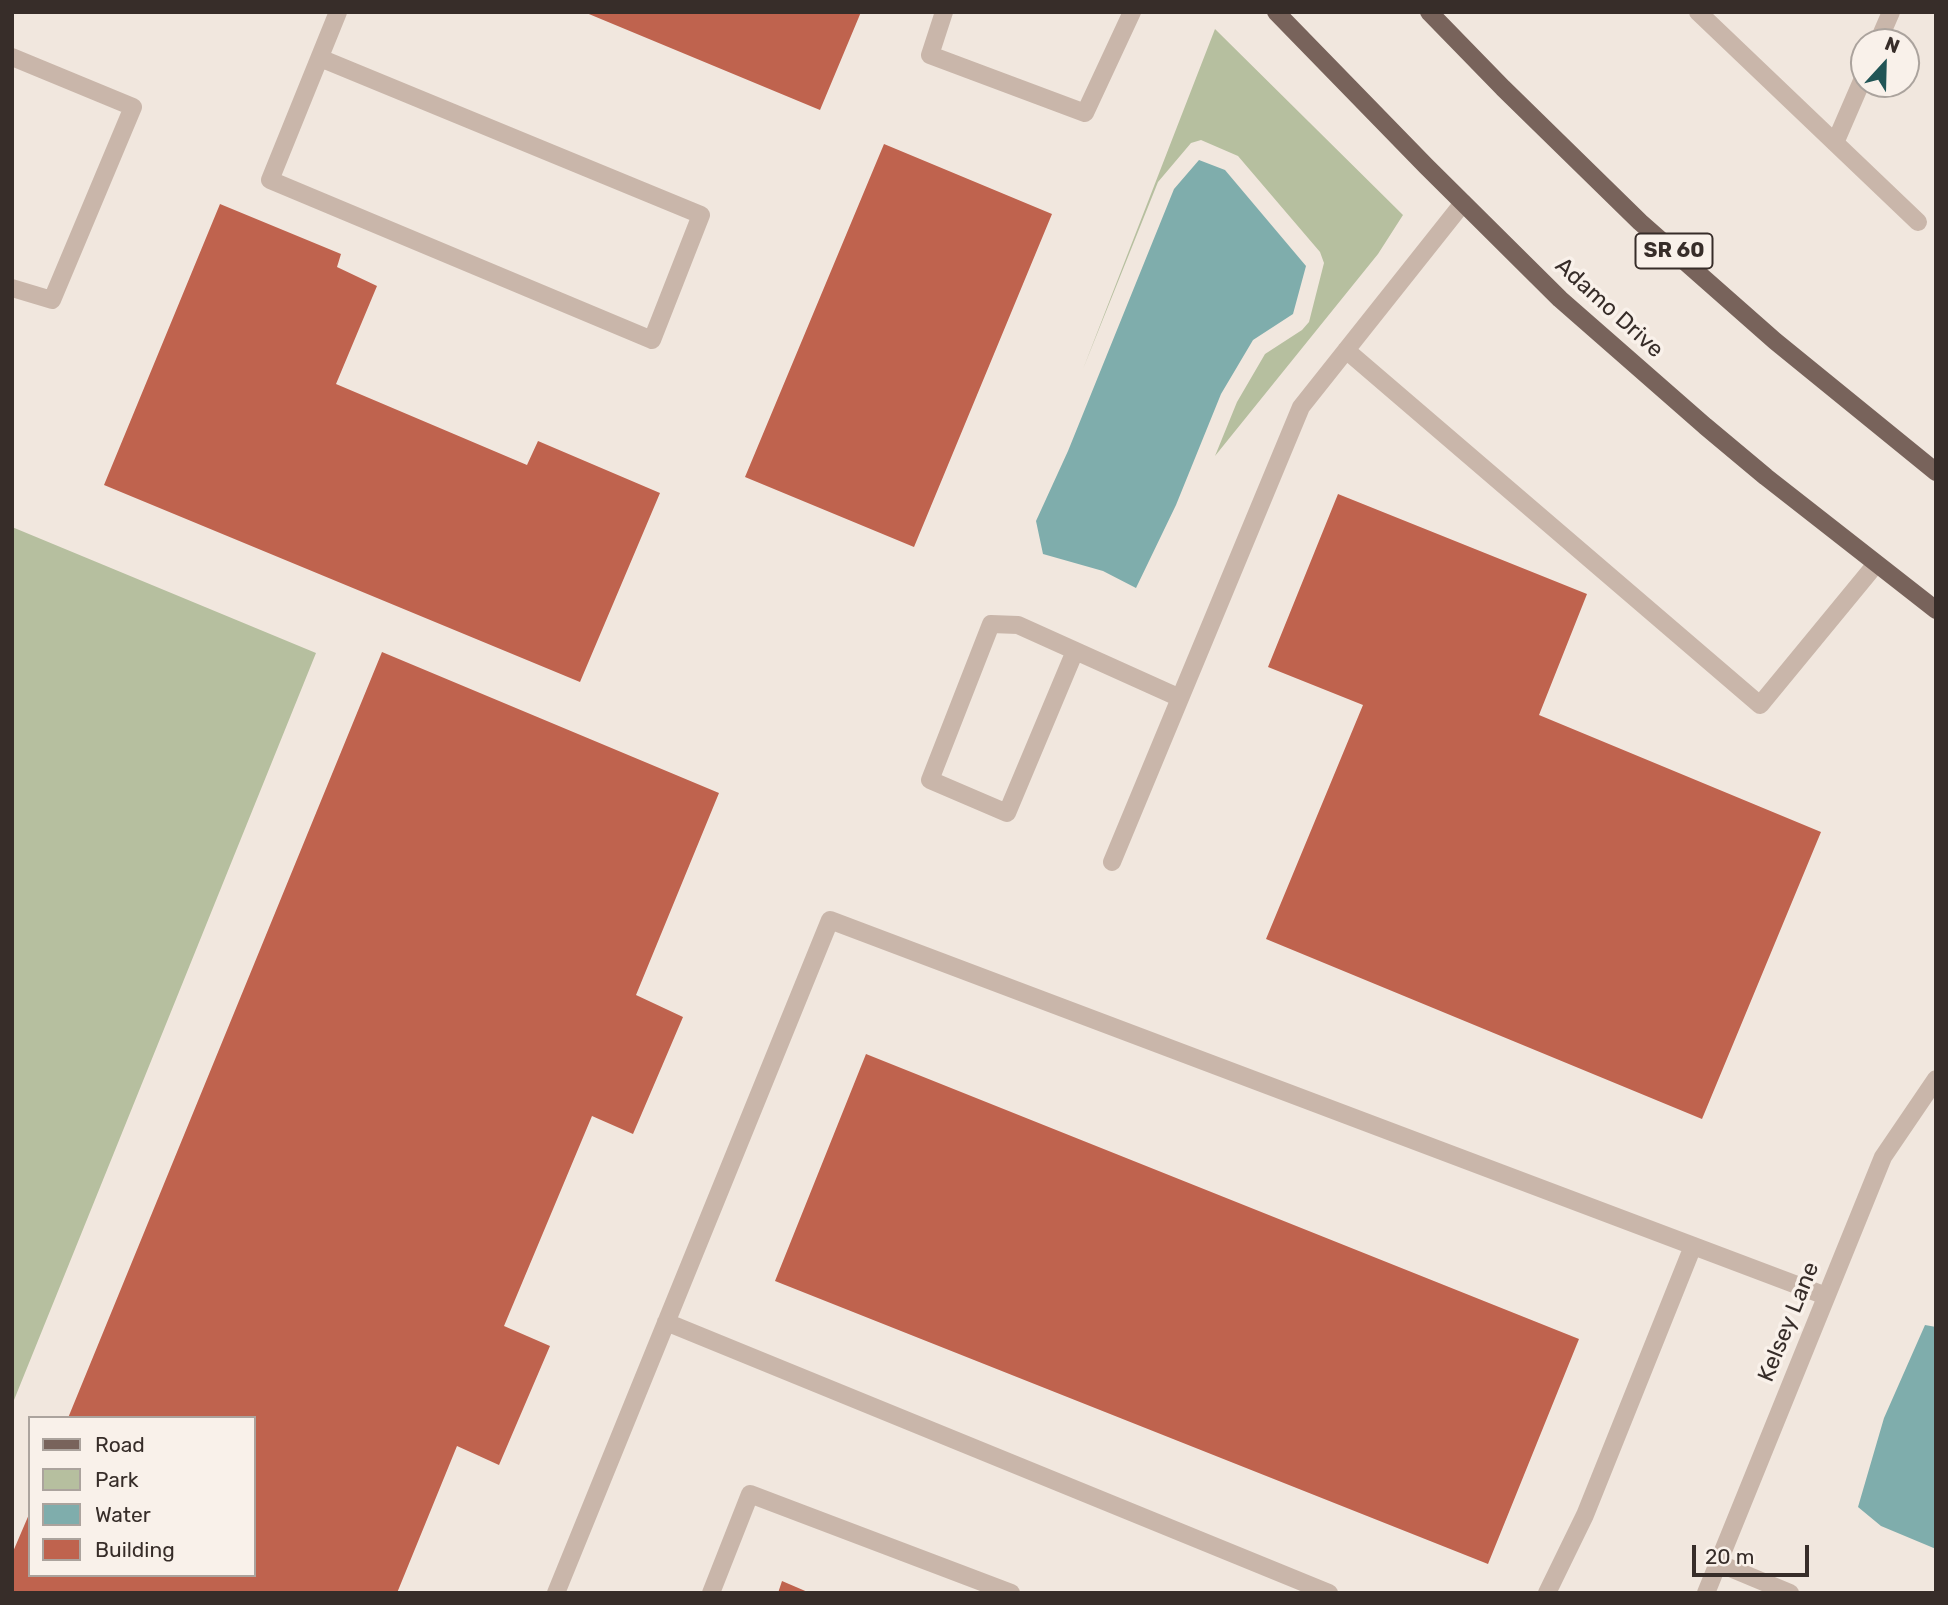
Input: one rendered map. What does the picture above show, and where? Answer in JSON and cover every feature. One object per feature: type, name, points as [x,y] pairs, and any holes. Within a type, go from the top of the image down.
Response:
[{"type":"main road","name":"Adamo Drive","points":[[1276,12],[1560,299],[1705,426],[1936,610]]},
{"type":"main road","name":"SR 60","points":[[1429,12],[1640,222],[1775,341],[1936,472]]},
{"type":"street","points":[[320,58],[701,215],[652,340],[270,180],[338,12]]},
{"type":"street","points":[[944,12],[930,55],[1085,113],[1132,12]]},
{"type":"street","points":[[1698,12],[1918,222]]},
{"type":"street","points":[[12,57],[133,107],[52,300],[12,288]]},
{"type":"street","points":[[1835,143],[1854,98]]},
{"type":"street","points":[[1112,862],[1301,407],[1463,203]]},
{"type":"street","points":[[1346,351],[1760,705],[1876,564]]},
{"type":"street","points":[[1075,651],[1007,813],[930,780],[991,624],[1018,625],[1180,698]]},
{"type":"street","points":[[556,1593],[830,920],[1826,1296]]},
{"type":"street","name":"Kelsey Lane","points":[[1706,1593],[1883,1157],[1936,1079]]},
{"type":"street","points":[[1547,1593],[1585,1514],[1693,1246]]},
{"type":"street","points":[[666,1322],[1329,1593]]},
{"type":"street","points":[[711,1593],[750,1494],[1011,1593]]},
{"type":"street","points":[[1718,1563],[1790,1593]]},
{"type":"green space","points":[[1215,29],[1403,215],[1378,254],[1215,456],[1237,402],[1265,354],[1302,330],[1309,322],[1324,263],[1320,252],[1238,156],[1201,140],[1191,143],[1158,182],[1083,369]]},
{"type":"green space","points":[[12,527],[316,653],[12,1405]]},
{"type":"water","points":[[1199,160],[1225,170],[1306,266],[1293,314],[1253,340],[1221,394],[1176,505],[1136,588],[1103,571],[1043,554],[1036,521],[1068,451],[1174,189]]},
{"type":"water","points":[[1925,1325],[1936,1327],[1936,1549],[1881,1526],[1858,1507],[1884,1418]]},
{"type":"building","points":[[584,12],[861,12],[820,110]]},
{"type":"building","points":[[884,144],[1052,214],[914,547],[745,477]]},
{"type":"building","points":[[220,204],[341,254],[337,267],[377,286],[336,384],[527,465],[538,441],[660,493],[580,682],[104,485]]},
{"type":"building","points":[[1338,494],[1587,594],[1539,715],[1821,832],[1702,1119],[1266,939],[1363,705],[1268,667]]},
{"type":"building","points":[[382,652],[719,793],[636,995],[683,1017],[633,1134],[592,1116],[504,1326],[550,1346],[499,1465],[457,1446],[397,1593],[12,1593],[12,1554],[28,1517],[28,1577],[256,1577],[256,1416],[69,1416]]},
{"type":"building","points":[[866,1054],[1579,1339],[1488,1564],[775,1281]]},
{"type":"building","points":[[782,1581],[810,1593],[778,1593]]}]
